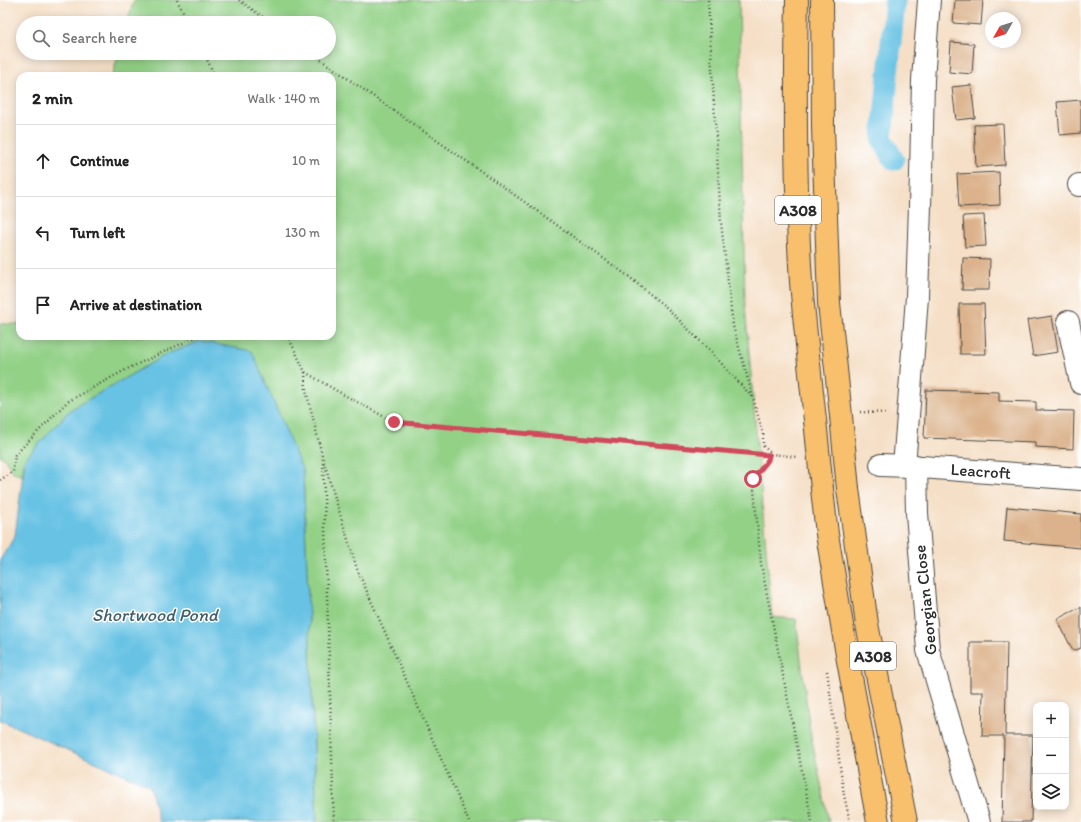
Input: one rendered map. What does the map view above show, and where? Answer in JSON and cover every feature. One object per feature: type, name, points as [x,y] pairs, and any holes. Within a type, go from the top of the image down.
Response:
[{"type":"highway","name":"A308","points":[[797,0],[795,74],[801,282],[827,534],[848,661],[878,822]]},
{"type":"highway","name":"A308","points":[[822,0],[822,128],[829,303],[840,413],[848,489],[867,624],[906,822]]},
{"type":"street","name":"Georgian Close","points":[[929,0],[923,80],[917,297],[908,414],[910,466],[917,513],[928,650],[979,822]]},
{"type":"street","points":[[1068,322],[1081,383]]},
{"type":"street","name":"Leacroft","points":[[881,465],[1081,479]]},
{"type":"path","points":[[177,0],[185,16]]},
{"type":"path","points":[[239,0],[261,16]]},
{"type":"path","points":[[708,0],[721,222],[733,326],[763,434],[762,446],[772,454],[769,455],[768,460],[753,479],[761,564],[812,822]]},
{"type":"path","points":[[207,60],[212,72]]},
{"type":"path","points":[[321,60],[498,183],[628,276],[667,308],[753,398]]},
{"type":"path","points":[[0,480],[13,472],[16,455],[67,402],[125,370],[189,340]]},
{"type":"path","points":[[290,340],[305,372],[306,390],[323,459],[357,569],[469,822]]},
{"type":"path","points":[[305,372],[394,422],[769,455]]},
{"type":"path","points":[[840,413],[908,414]]},
{"type":"path","points":[[323,459],[334,822]]},
{"type":"green space","points":[[134,0],[739,0],[745,305],[772,617],[796,619],[810,731],[829,822],[317,822],[303,471],[200,341],[167,354],[70,410],[25,459],[22,476],[13,472],[5,459],[0,456],[0,324],[16,324],[16,340],[336,340],[336,72],[113,72],[117,60],[336,60],[336,16],[129,16]]},
{"type":"water","name":"Shortwood Pond","points":[[200,341],[252,351],[303,471],[317,822],[159,822],[150,786],[0,720],[0,560],[15,536],[25,459],[70,410],[167,354]]},
{"type":"building","points":[[955,0],[983,0],[981,25],[953,23]]},
{"type":"building","points":[[951,42],[974,44],[972,74],[949,72]]},
{"type":"building","points":[[971,85],[975,118],[956,120],[952,87]]},
{"type":"building","points":[[1081,100],[1081,133],[1060,135],[1057,102]]},
{"type":"building","points":[[1003,124],[1005,165],[976,167],[974,125]]},
{"type":"building","points":[[999,172],[1000,205],[959,207],[957,174]]},
{"type":"building","points":[[984,215],[986,246],[965,247],[963,216]]},
{"type":"building","points":[[963,258],[990,259],[989,290],[962,290]]},
{"type":"building","points":[[959,304],[984,304],[986,354],[960,354]]},
{"type":"building","points":[[1052,316],[1058,352],[1033,356],[1027,320]]},
{"type":"building","points":[[926,390],[999,392],[999,401],[1036,402],[1036,410],[1074,411],[1073,449],[1035,447],[1035,442],[924,438]]},
{"type":"building","points":[[1007,507],[1081,514],[1081,548],[1004,541]]},
{"type":"building","points":[[1081,607],[1081,648],[1073,651],[1057,619]]},
{"type":"building","points":[[970,642],[1007,642],[1005,735],[1033,735],[1031,822],[1002,822],[1004,736],[982,736],[983,692],[970,692]]},
{"type":"waterway","points":[[894,160],[882,139],[895,0]]},
{"type":"route","points":[[394,422],[769,455],[768,460],[753,479]]}]
